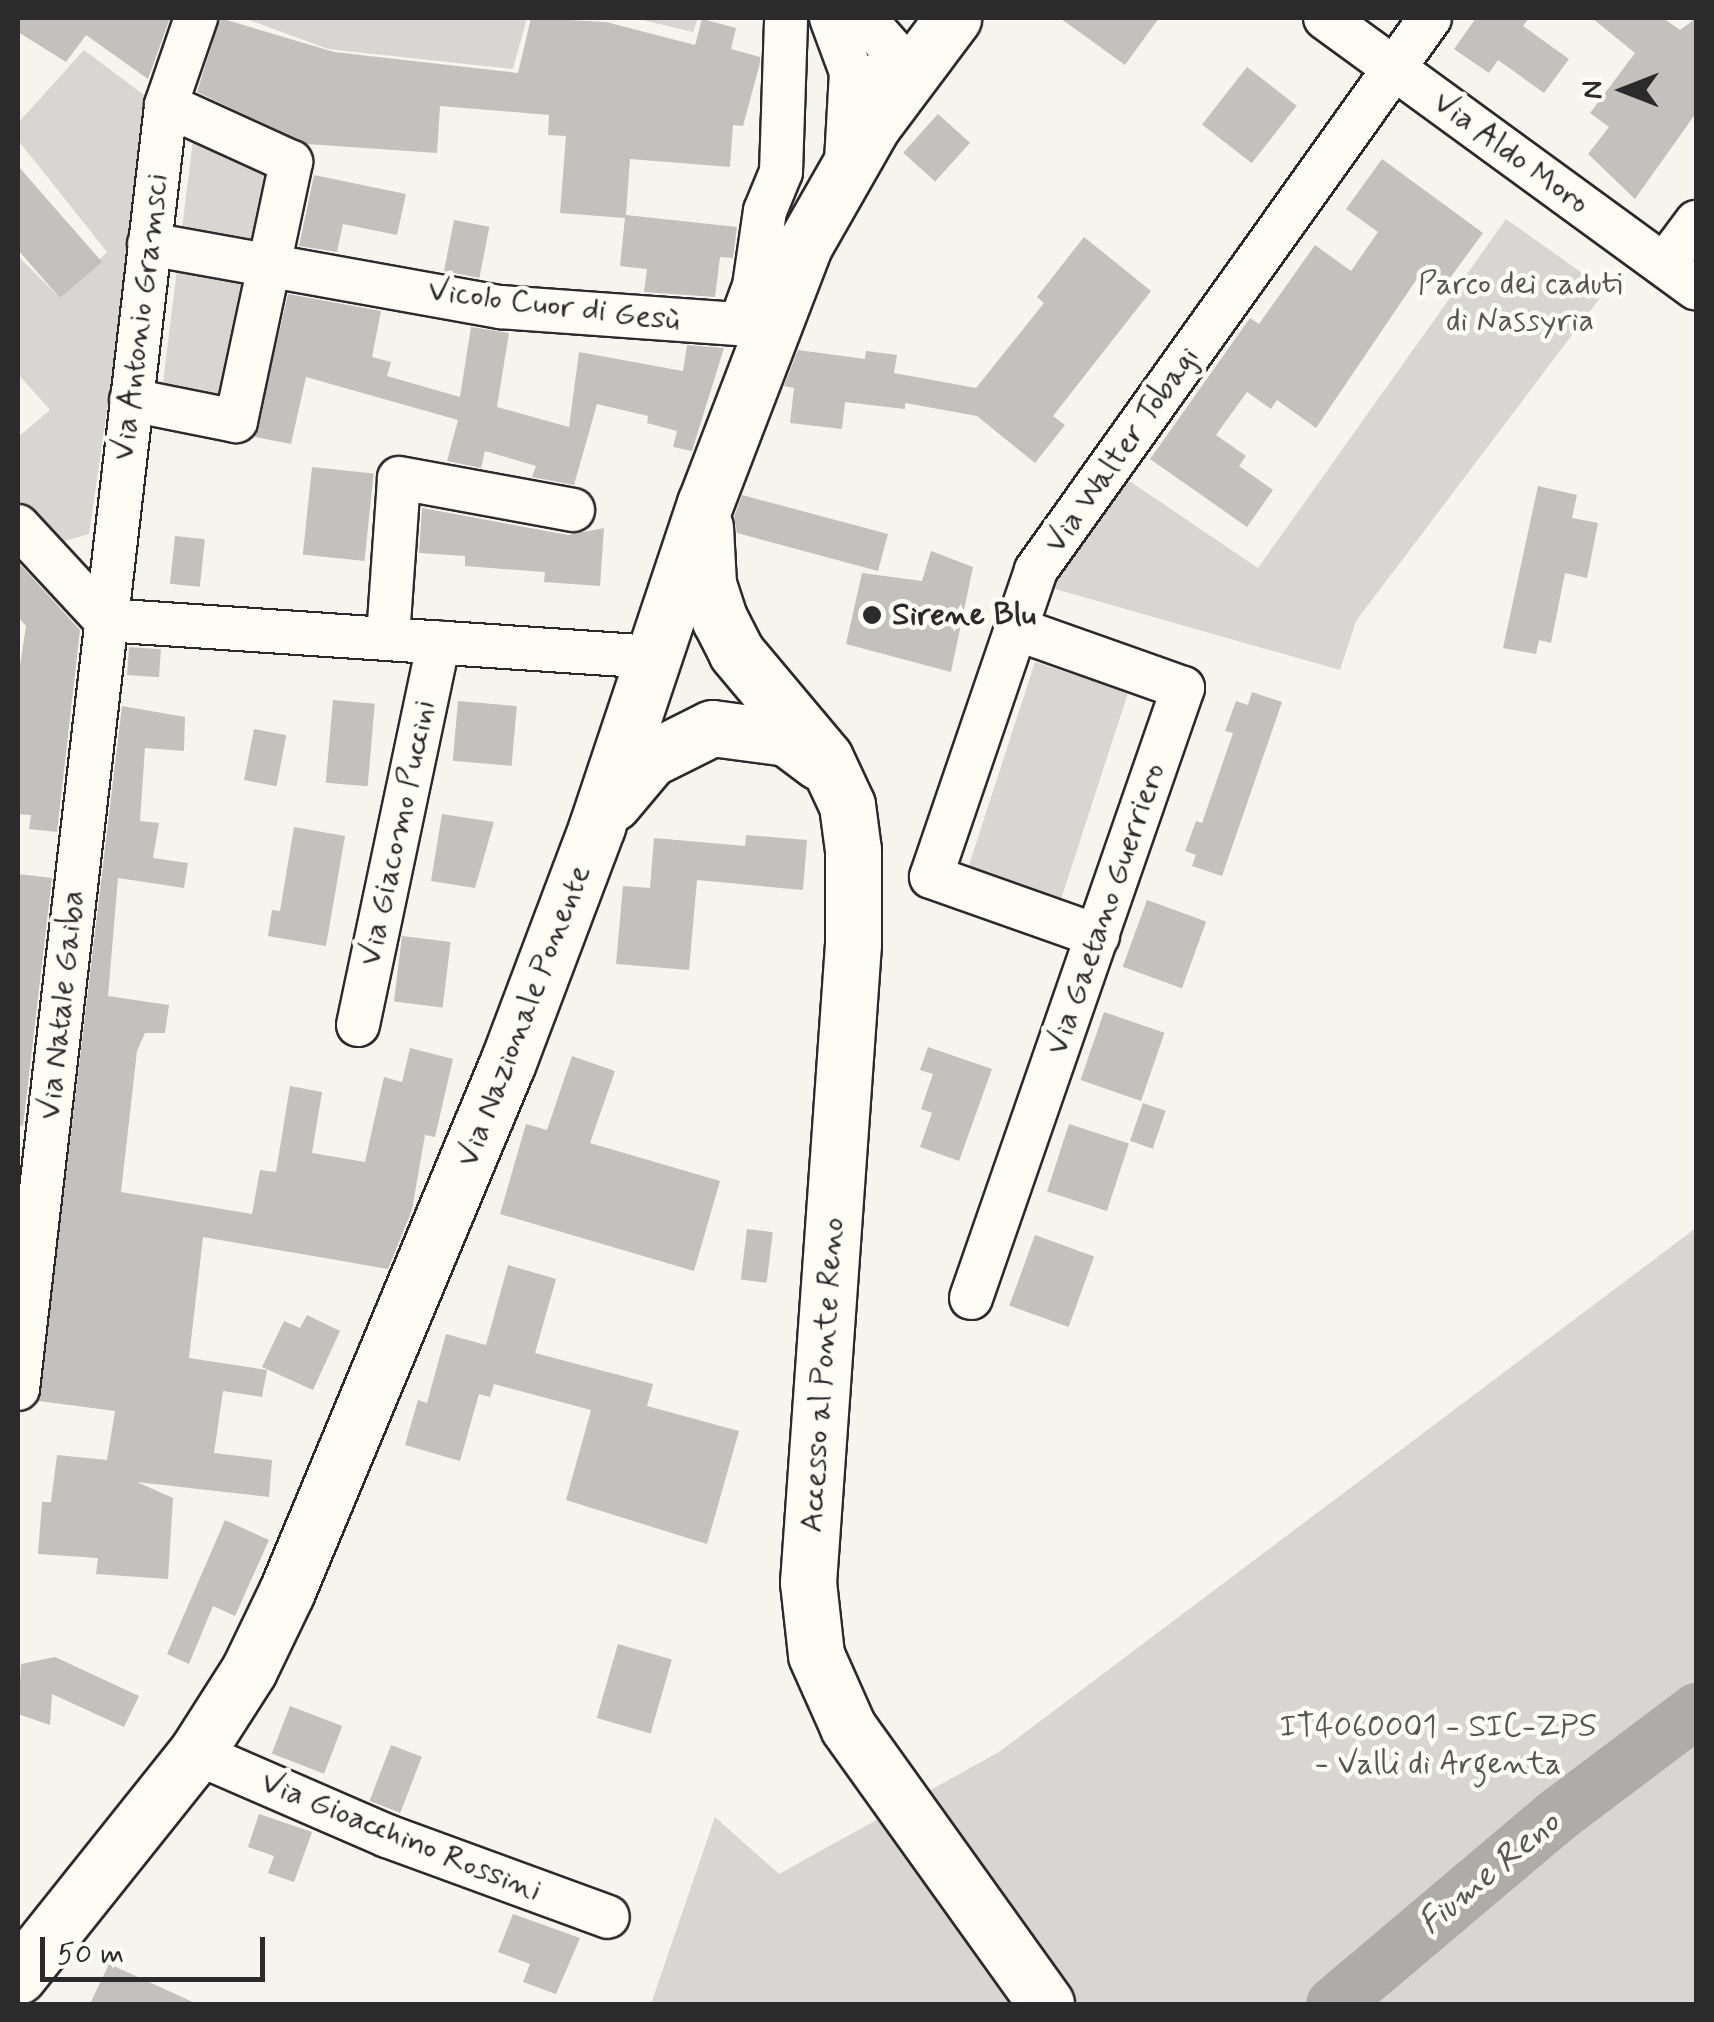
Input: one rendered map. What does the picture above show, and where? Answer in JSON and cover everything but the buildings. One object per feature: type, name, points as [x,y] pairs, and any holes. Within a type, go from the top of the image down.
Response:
[{"type":"main road","name":"Via Nazionale Ponente","points":[[18,1976],[196,1752],[249,1670],[288,1592],[508,1062],[597,826],[705,504],[805,244],[844,168],[902,82],[952,18]]},
{"type":"main road","name":"Accesso al Ponte Reno","points":[[705,504],[708,584],[745,662],[832,773],[847,805],[853,850],[853,944],[810,1620],[828,1688],[848,1727],[1046,2004]]},
{"type":"main road","points":[[653,657],[703,654],[745,662]]},
{"type":"main road","points":[[653,657],[688,704],[734,728],[787,738],[832,773]]},
{"type":"main road","points":[[597,826],[650,759],[690,734],[734,728]]},
{"type":"street","name":"Via Antonio Gramsci","points":[[104,620],[166,105],[196,18]]},
{"type":"street","name":"Vicolo Cuor di Gesù","points":[[270,261],[500,306],[740,324],[754,286],[765,211],[781,172],[786,18]]},
{"type":"street","points":[[852,23],[920,18]]},
{"type":"street","name":"Via Aldo Moro","points":[[1325,18],[1680,277]]},
{"type":"street","name":"Via Walter Tobagi","points":[[1098,936],[931,876],[1036,570],[1430,18]]},
{"type":"street","points":[[852,23],[870,72],[902,82]]},
{"type":"street","points":[[844,168],[853,100],[852,23]]},
{"type":"street","points":[[131,400],[236,420],[291,162],[166,105]]},
{"type":"street","points":[[1680,277],[1696,222]]},
{"type":"street","points":[[149,244],[270,261]]},
{"type":"street","points":[[388,637],[399,478],[573,510]]},
{"type":"street","points":[[18,526],[104,620],[653,657]]},
{"type":"street","name":"Via Natale Gaiba","points":[[18,1389],[104,620]]},
{"type":"street","name":"Via Gaetano Guerriero","points":[[972,1298],[1183,688],[1016,629]]},
{"type":"street","name":"Via Giacomo Puccini","points":[[358,1026],[438,642]]},
{"type":"street","name":"Via Gioacchino Rossini","points":[[196,1752],[387,1836],[608,1917]]},
{"type":"green space","points":[[244,18],[527,18],[513,69],[328,49]]},
{"type":"green space","points":[[634,18],[698,18],[693,32]]},
{"type":"green space","points":[[84,50],[152,101],[89,534],[58,543],[18,507],[18,437],[50,410],[18,374],[18,256],[60,298],[107,252],[18,140],[18,123]]},
{"type":"green space","points":[[194,132],[279,171],[232,397],[163,383]]},
{"type":"green space","name":"Parco dei caduti di Nassyria","points":[[1506,219],[1606,290],[1356,621],[1340,670],[1048,587],[1122,476],[1258,568]]},
{"type":"green space","points":[[1035,662],[1128,692],[1061,899],[968,868]]},
{"type":"green space","name":"IT4060001 - SIC-ZPS - Valli di Argenta","points":[[1696,1228],[1696,2004],[651,2004],[715,1817],[779,1874],[999,1752]]},
{"type":"waterway","name":"Fiume Reno","points":[[1333,2004],[1554,1817],[1696,1710]]},
{"type":"place","name":"Sirene Blu","points":[[872,615]]}]
